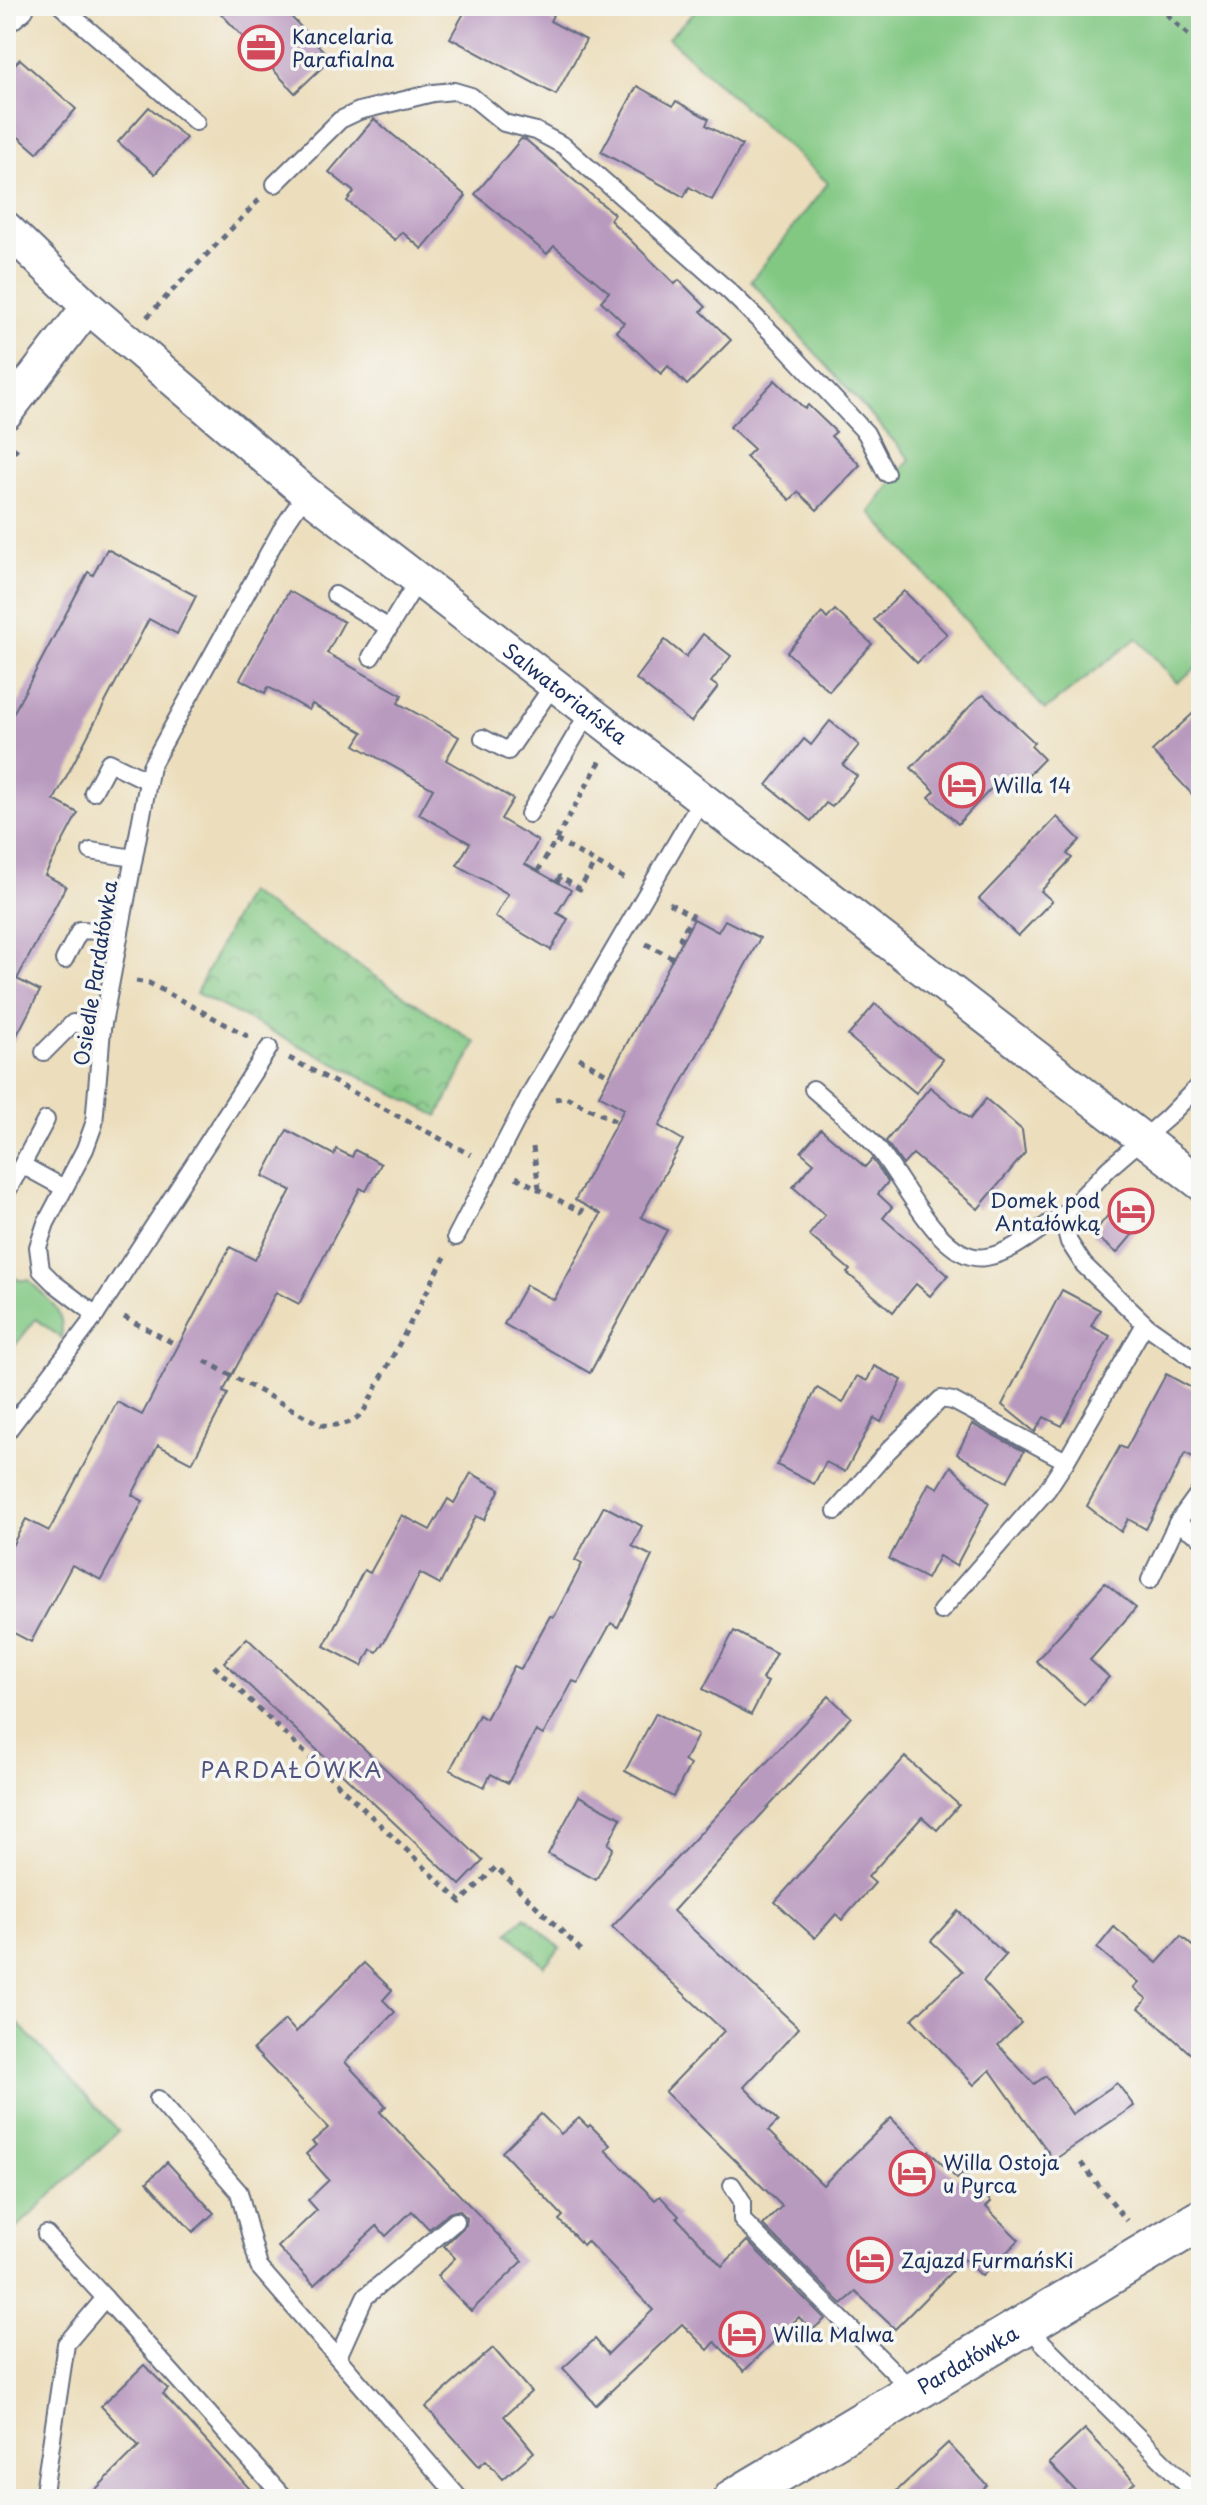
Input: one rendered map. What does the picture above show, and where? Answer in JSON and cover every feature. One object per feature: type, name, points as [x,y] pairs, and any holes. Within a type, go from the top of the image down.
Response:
[{"type":"street","points":[[6,16],[18,6]]},
{"type":"street","name":"Salwatoriańska","points":[[6,228],[88,307],[306,493],[1201,1184]]},
{"type":"street","points":[[6,413],[88,307]]},
{"type":"street","name":"Pardałówka","points":[[734,2499],[1201,2220]]},
{"type":"lane","points":[[61,6],[196,122]]},
{"type":"lane","points":[[275,184],[340,120],[359,111],[433,93],[454,91],[471,96],[504,123],[536,131],[564,146],[730,292],[866,433],[886,473]]},
{"type":"lane","name":"Osiedle Pardałówka","points":[[99,1310],[70,1296],[41,1270],[38,1247],[46,1223],[85,1149],[94,1124],[102,1029],[151,766],[280,532],[306,493]]},
{"type":"lane","points":[[371,657],[418,580]]},
{"type":"lane","points":[[335,595],[389,628]]},
{"type":"lane","points":[[483,738],[508,751],[554,684]]},
{"type":"lane","points":[[529,814],[589,712]]},
{"type":"lane","points":[[93,792],[109,762],[148,781]]},
{"type":"lane","points":[[456,1237],[531,1092],[701,800]]},
{"type":"lane","points":[[91,851],[133,858]]},
{"type":"lane","points":[[64,960],[80,930],[120,932]]},
{"type":"lane","points":[[44,1052],[73,1023],[102,1029]]},
{"type":"lane","points":[[6,1433],[99,1310],[269,1048]]},
{"type":"lane","points":[[813,1089],[873,1143],[949,1245],[979,1257],[1005,1251],[1067,1212],[1086,1190],[1167,1118],[1201,1083]]},
{"type":"lane","points":[[6,1193],[46,1120]]},
{"type":"lane","points":[[22,1165],[64,1188]]},
{"type":"lane","points":[[1067,1212],[1065,1227],[1069,1242],[1084,1265],[1143,1323],[1201,1364]]},
{"type":"lane","points":[[941,1611],[1047,1490],[1143,1323]]},
{"type":"lane","points":[[836,1511],[889,1450],[941,1399],[953,1401],[1066,1461]]},
{"type":"lane","points":[[1150,1580],[1177,1523],[1201,1490]]},
{"type":"lane","points":[[1177,1523],[1201,1537]]},
{"type":"lane","points":[[158,2099],[239,2192],[259,2267],[460,2499]]},
{"type":"lane","points":[[732,2185],[742,2201],[742,2220],[914,2392]]},
{"type":"lane","points":[[338,2357],[365,2297],[456,2221]]},
{"type":"lane","points":[[46,2234],[285,2499]]},
{"type":"lane","points":[[43,2499],[66,2344],[105,2298]]},
{"type":"lane","points":[[1028,2324],[1042,2342],[1201,2499]]},
{"type":"path","points":[[1158,6],[1201,47]]},
{"type":"path","points":[[127,338],[275,184]]},
{"type":"path","points":[[538,871],[607,749]]},
{"type":"path","points":[[556,840],[635,884]]},
{"type":"path","points":[[557,882],[560,877],[580,889],[595,862]]},
{"type":"path","points":[[661,899],[692,916],[680,938],[683,940]]},
{"type":"path","points":[[112,977],[149,983],[231,1027]]},
{"type":"path","points":[[269,1048],[455,1147]]},
{"type":"path","points":[[531,1092],[555,1099],[566,1097],[617,1122]]},
{"type":"path","points":[[492,1165],[581,1212],[585,1205]]},
{"type":"path","points":[[205,1361],[321,1425],[343,1426],[358,1418],[365,1409],[456,1237]]},
{"type":"path","points":[[99,1310],[173,1343]]},
{"type":"path","points":[[214,1666],[461,1902],[496,1867],[585,1954]]},
{"type":"path","points":[[1081,2163],[1131,2226]]},
{"type":"green space","points":[[701,6],[1201,6],[1201,664],[1177,683],[1137,638],[1045,710],[870,512],[910,459],[751,281],[828,183],[668,38]]},
{"type":"green space","points":[[247,892],[476,1043],[438,1116],[196,993]]},
{"type":"green space","points":[[6,1272],[19,1280],[29,1280],[53,1305],[61,1319],[61,1338],[36,1319],[6,1357]]},
{"type":"green space","points":[[525,1916],[560,1948],[544,1966],[508,1933]]},
{"type":"green space","points":[[6,2011],[119,2131],[6,2238]]},
{"type":"building","points":[[214,6],[281,6],[331,59],[295,93]]},
{"type":"building","points":[[468,6],[536,6],[553,15],[550,21],[586,40],[556,95],[450,38]]},
{"type":"building","points":[[20,59],[76,109],[37,153],[6,126],[6,75]]},
{"type":"building","points":[[637,86],[673,106],[676,101],[709,119],[706,125],[742,145],[712,200],[689,187],[684,197],[601,152]]},
{"type":"building","points":[[149,107],[186,138],[155,174],[118,142]]},
{"type":"building","points":[[374,119],[466,196],[422,249],[402,232],[395,240],[347,201],[354,192],[329,172]]},
{"type":"building","points":[[521,139],[614,214],[610,220],[675,284],[679,280],[706,307],[701,311],[731,340],[687,385],[668,366],[661,374],[616,331],[624,323],[601,301],[609,292],[554,246],[547,254],[475,194]]},
{"type":"building","points":[[775,380],[805,409],[808,405],[836,432],[831,436],[860,465],[817,510],[798,492],[790,500],[746,457],[754,449],[730,427]]},
{"type":"building","points":[[107,549],[196,596],[177,634],[149,619],[54,800],[78,813],[45,875],[66,886],[17,979],[40,991],[6,1056],[6,727],[88,572],[93,575]]},
{"type":"building","points":[[289,591],[344,622],[327,653],[402,695],[398,703],[459,737],[446,760],[513,799],[501,819],[538,841],[525,864],[571,890],[557,913],[568,919],[551,950],[495,917],[508,894],[457,865],[470,843],[419,814],[433,789],[355,745],[363,732],[312,704],[309,710],[268,687],[265,693],[240,679]]},
{"type":"building","points":[[904,591],[947,634],[917,663],[874,620]]},
{"type":"building","points":[[835,610],[872,644],[829,691],[787,652],[822,613],[827,619]]},
{"type":"building","points":[[703,634],[731,656],[711,682],[718,687],[691,722],[636,679],[665,640],[686,657]]},
{"type":"building","points":[[984,695],[1034,742],[1031,746],[1044,759],[1013,791],[1000,779],[958,824],[929,797],[935,791],[911,768]]},
{"type":"building","points":[[1201,706],[1201,804],[1152,751]]},
{"type":"building","points":[[830,721],[859,745],[843,765],[857,776],[832,807],[826,803],[811,821],[767,785],[804,739],[811,745]]},
{"type":"building","points":[[1057,817],[1080,840],[1067,854],[1072,858],[1041,891],[1052,901],[1018,936],[979,899]]},
{"type":"building","points":[[694,919],[718,932],[725,920],[760,938],[659,1126],[683,1140],[641,1217],[667,1230],[590,1373],[504,1324],[526,1285],[554,1300],[601,1214],[575,1200],[624,1109],[599,1095]]},
{"type":"building","points":[[875,1004],[943,1060],[916,1093],[848,1036]]},
{"type":"building","points":[[930,1087],[970,1119],[986,1099],[1022,1130],[1025,1153],[978,1209],[913,1154],[903,1165],[886,1141]]},
{"type":"building","points":[[821,1129],[865,1167],[872,1159],[887,1180],[878,1194],[892,1207],[883,1218],[948,1275],[930,1296],[916,1284],[893,1312],[809,1235],[825,1215],[793,1187],[814,1163],[801,1152]]},
{"type":"building","points":[[287,1130],[334,1155],[336,1149],[352,1157],[355,1150],[381,1164],[366,1191],[360,1188],[299,1304],[276,1292],[223,1392],[228,1394],[192,1463],[158,1445],[132,1495],[143,1501],[101,1580],[72,1565],[31,1642],[6,1629],[6,1557],[26,1519],[49,1531],[117,1402],[142,1415],[230,1247],[255,1260],[291,1190],[263,1176]]},
{"type":"building","points":[[1125,1194],[1150,1214],[1117,1253],[1093,1234]]},
{"type":"building","points":[[1062,1290],[1100,1310],[1091,1326],[1110,1336],[1062,1426],[1044,1417],[1035,1432],[1002,1405]]},
{"type":"building","points":[[874,1366],[902,1380],[881,1422],[874,1418],[845,1472],[826,1462],[814,1484],[777,1465],[817,1388],[843,1403],[857,1376],[867,1381]]},
{"type":"building","points":[[1166,1374],[1201,1393],[1201,1442],[1193,1457],[1185,1453],[1146,1529],[1128,1519],[1121,1532],[1087,1506],[1120,1446],[1126,1449]]},
{"type":"building","points":[[972,1424],[1024,1451],[1007,1482],[957,1454]]},
{"type":"building","points":[[951,1466],[989,1503],[956,1566],[939,1556],[927,1579],[889,1559],[929,1483],[938,1488]]},
{"type":"building","points":[[471,1473],[500,1489],[484,1520],[476,1516],[440,1584],[420,1573],[385,1640],[377,1652],[371,1649],[362,1666],[324,1646],[364,1570],[370,1573],[402,1515],[430,1530],[448,1499],[454,1503]]},
{"type":"building","points":[[604,1506],[642,1526],[632,1546],[652,1556],[618,1627],[611,1623],[578,1683],[573,1681],[543,1735],[536,1731],[508,1783],[491,1774],[484,1787],[450,1770],[479,1715],[486,1719],[514,1666],[521,1669],[550,1616],[554,1617],[582,1564],[575,1560]]},
{"type":"building","points":[[1105,1583],[1136,1608],[1090,1660],[1109,1677],[1084,1705],[1036,1661]]},
{"type":"building","points":[[734,1631],[776,1653],[762,1679],[768,1682],[751,1715],[703,1689]]},
{"type":"building","points":[[247,1638],[483,1861],[460,1885],[224,1662]]},
{"type":"building","points":[[829,1696],[851,1717],[673,1911],[799,2028],[744,2087],[778,2121],[768,2131],[823,2185],[891,2118],[957,2179],[962,2173],[991,2202],[986,2207],[1019,2240],[982,2276],[964,2259],[895,2329],[856,2292],[842,2304],[763,2225],[782,2206],[665,2092],[724,2031],[612,1927]]},
{"type":"building","points":[[656,1713],[698,1735],[684,1761],[690,1765],[673,1797],[625,1771]]},
{"type":"building","points":[[905,1757],[959,1805],[937,1830],[922,1817],[868,1877],[875,1883],[842,1920],[836,1914],[815,1938],[775,1902]]},
{"type":"building","points":[[579,1796],[621,1818],[608,1844],[613,1848],[596,1880],[548,1854]]},
{"type":"building","points":[[958,1911],[1006,1955],[983,1981],[1021,2023],[998,2045],[1034,2084],[1046,2076],[1072,2114],[1117,2083],[1134,2106],[1054,2160],[990,2070],[974,2085],[912,2019],[963,1971],[931,1941]]},
{"type":"building","points":[[1114,1927],[1157,1963],[1181,1936],[1201,1954],[1201,2063],[1139,2008],[1147,1999],[1134,1988],[1139,1983],[1097,1948]]},
{"type":"building","points":[[364,1963],[392,1990],[383,2000],[395,2012],[345,2062],[386,2106],[380,2112],[523,2261],[471,2311],[437,2276],[455,2258],[444,2246],[466,2225],[467,2218],[459,2210],[449,2213],[429,2229],[412,2211],[386,2236],[377,2226],[314,2285],[278,2247],[317,2210],[308,2200],[329,2180],[306,2154],[316,2145],[312,2142],[328,2128],[253,2049],[285,2020],[296,2032]]},
{"type":"building","points":[[541,2114],[561,2134],[579,2118],[588,2127],[590,2125],[610,2145],[605,2150],[655,2200],[660,2196],[722,2266],[747,2241],[825,2319],[811,2331],[799,2317],[744,2371],[715,2342],[708,2350],[682,2324],[596,2405],[563,2368],[595,2339],[608,2354],[653,2310],[587,2241],[583,2245],[559,2220],[563,2216],[502,2152]]},
{"type":"building","points":[[167,2162],[214,2213],[193,2232],[147,2182]]},
{"type":"building","points":[[493,2348],[531,2392],[504,2416],[534,2452],[503,2479],[486,2460],[479,2466],[426,2407]]},
{"type":"building","points":[[144,2365],[168,2389],[163,2394],[259,2499],[86,2499],[139,2446],[101,2406]]},
{"type":"building","points":[[1085,2429],[1135,2482],[1116,2499],[1083,2499],[1049,2463]]},
{"type":"building","points":[[948,2443],[987,2485],[973,2499],[888,2499]]},
{"type":"place","name":"Kancelaria Parafialna","points":[[261,48]]},
{"type":"place","name":"Willa 14","points":[[962,785]]},
{"type":"place","name":"Domek pod Antałówką","points":[[1131,1211]]},
{"type":"place","name":"Willa Ostoja u Pyrca","points":[[912,2173]]},
{"type":"place","name":"Zajazd FurmańsKi","points":[[870,2260]]},
{"type":"place","name":"Willa Malwa","points":[[742,2334]]},
{"type":"district","name":"PARDAŁÓWKA","points":[[292,1768]]}]
